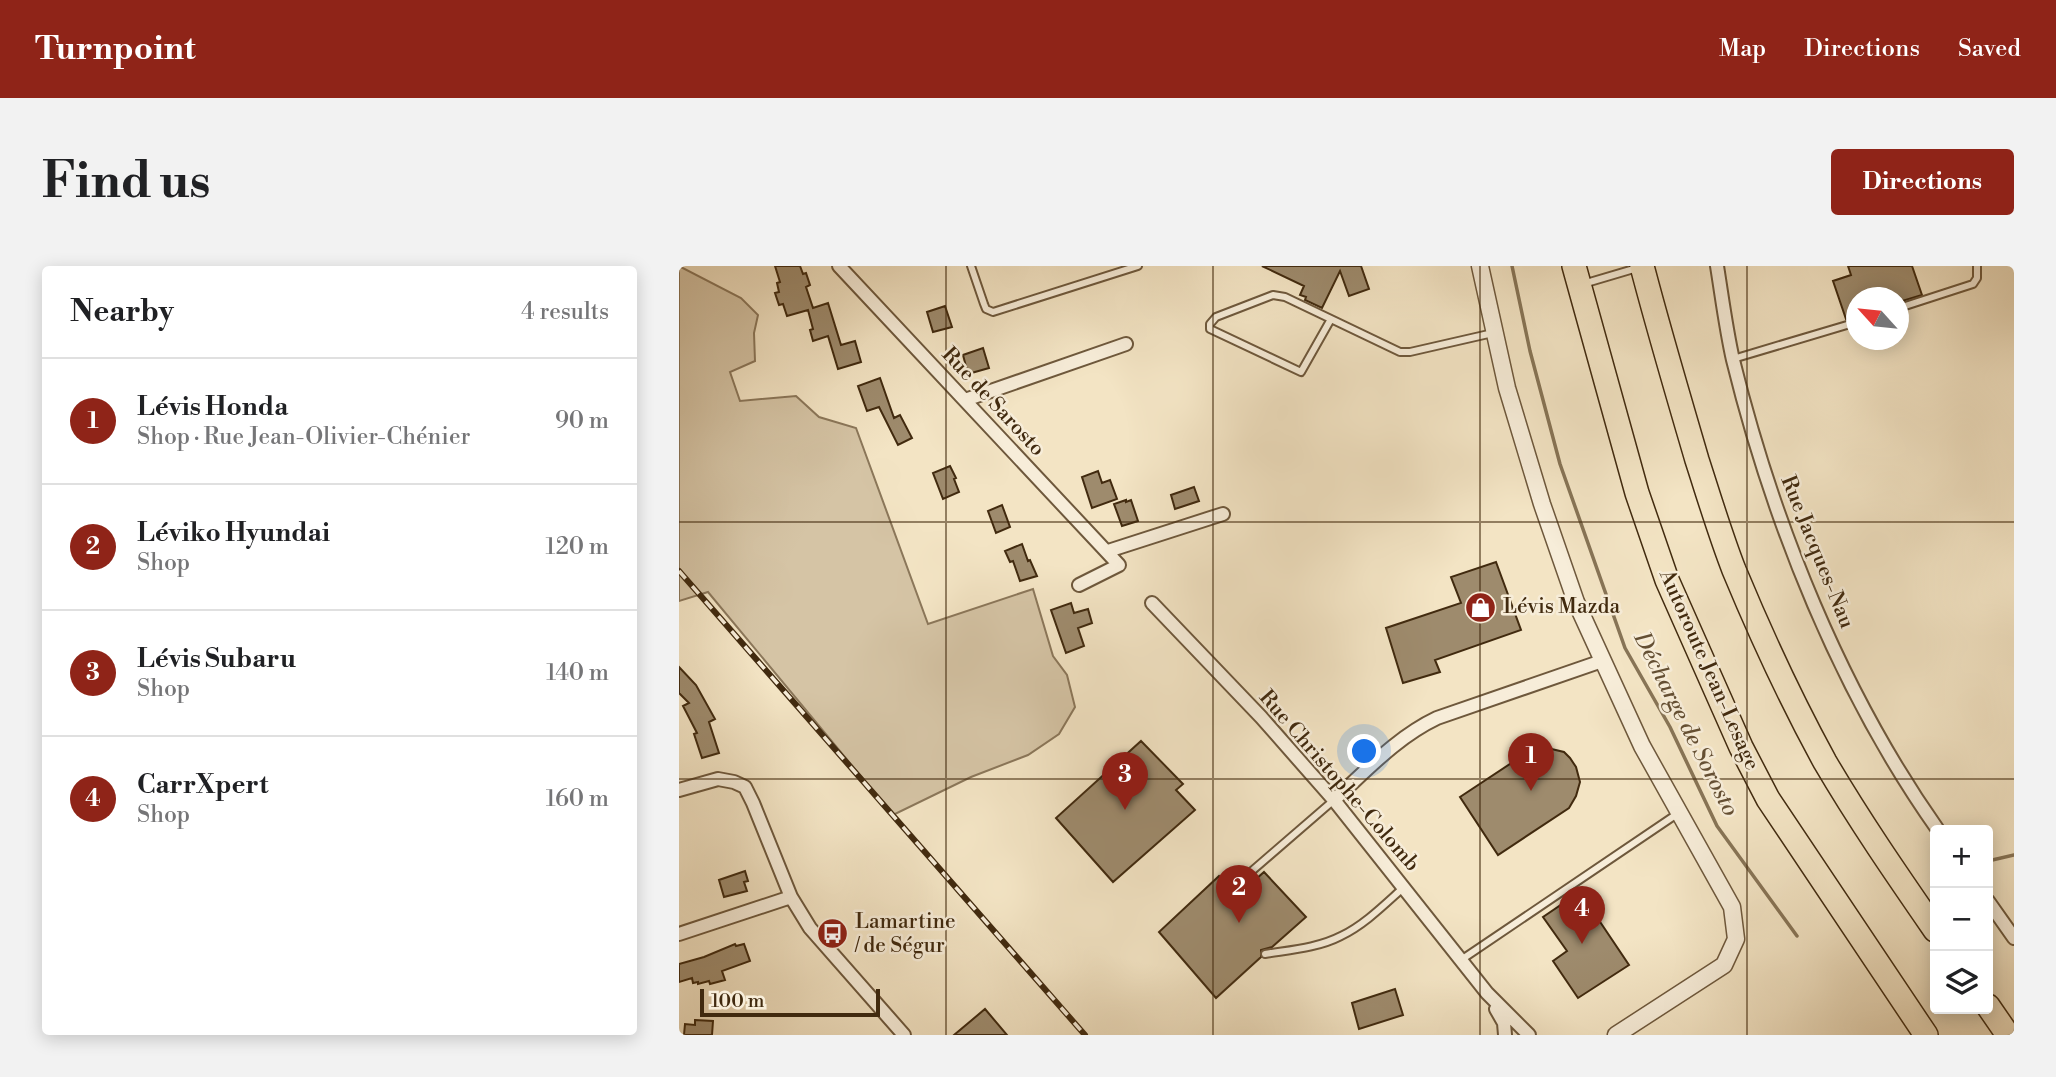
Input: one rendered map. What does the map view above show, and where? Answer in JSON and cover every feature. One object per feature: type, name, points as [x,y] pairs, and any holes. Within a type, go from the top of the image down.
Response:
[{"type":"highway","points":[[1561,266],[1616,445],[1637,493]]},
{"type":"highway","points":[[1642,266],[1686,422],[1733,568],[1793,700],[1851,804],[1930,922]]},
{"type":"highway","points":[[1657,266],[1684,397],[1686,422]]},
{"type":"highway","name":"Autoroute Jean-Lesage","points":[[1577,275],[1637,493],[1667,580],[1741,747],[1768,799],[1926,1035]]},
{"type":"highway","points":[[1993,1013],[2008,1035]]},
{"type":"street","name":"Rue de Sarosto","points":[[839,266],[1119,565],[1079,585]]},
{"type":"street","points":[[1480,266],[1507,387],[1542,504],[1576,602],[1642,746],[1733,907],[1736,939],[1724,965],[1616,1035]]},
{"type":"street","name":"Rue Jacques-Nau","points":[[1717,266],[1733,359],[1756,446],[1782,523],[1856,695],[1882,742],[1935,825]]},
{"type":"street","points":[[965,400],[1126,344]]},
{"type":"street","points":[[1108,551],[1223,514]]},
{"type":"street","name":"Rue Christophe-Colomb","points":[[1152,603],[1261,717],[1334,800],[1487,993],[1528,1035]]},
{"type":"street","points":[[1334,800],[1418,727],[1602,661]]},
{"type":"street","points":[[679,776],[681,790],[718,779],[745,787],[791,897],[810,928],[904,1035]]},
{"type":"street","points":[[679,934],[791,897]]},
{"type":"street","points":[[1993,908],[2014,938]]},
{"type":"street","name":"Rue Christophe-Colomb","points":[[1487,993],[1504,1023],[1505,1035]]},
{"type":"lane","points":[[971,266],[986,309],[993,312],[1138,266]]},
{"type":"lane","points":[[1577,275],[1642,266]]},
{"type":"lane","points":[[1909,305],[1973,284],[1977,278],[1977,266]]},
{"type":"lane","points":[[1331,319],[1301,372],[1210,329],[1210,324],[1216,317],[1273,295],[1285,297],[1331,319],[1400,352],[1495,333]]},
{"type":"lane","points":[[1733,359],[1846,325]]},
{"type":"lane","points":[[1231,889],[1334,800]]},
{"type":"lane","points":[[1461,960],[1679,813]]},
{"type":"lane","points":[[1265,954],[1307,947],[1339,937],[1372,915],[1404,887]]},
{"type":"shaded area","points":[[679,266],[741,298],[758,315],[754,333],[755,361],[730,372],[740,401],[796,396],[819,417],[856,428],[928,624],[1033,589],[1053,656],[1067,675],[1075,707],[1059,734],[1028,755],[971,777],[893,815],[708,592],[679,601]]},
{"type":"building","points":[[775,266],[800,266],[810,285],[806,287],[813,308],[828,303],[841,345],[855,341],[861,362],[838,369],[828,336],[813,341],[808,310],[787,316],[775,293],[779,292],[777,283],[780,282]]},
{"type":"building","points":[[1262,266],[1361,266],[1369,289],[1349,296],[1340,271],[1322,308],[1300,295],[1304,286]]},
{"type":"building","points":[[1848,266],[1912,266],[1922,295],[1909,299],[1909,287],[1846,287],[1846,319],[1833,281],[1851,275]]},
{"type":"building","points":[[945,306],[952,327],[933,332],[927,312]]},
{"type":"building","points":[[983,348],[989,368],[968,374],[963,355]]},
{"type":"building","points":[[880,378],[894,418],[900,415],[912,438],[898,445],[879,407],[867,411],[858,386]]},
{"type":"building","points":[[950,466],[959,492],[943,499],[933,473]]},
{"type":"building","points":[[1098,471],[1102,483],[1110,480],[1117,499],[1092,508],[1082,477]]},
{"type":"building","points":[[1194,487],[1199,501],[1175,509],[1171,495]]},
{"type":"building","points":[[1131,500],[1138,521],[1122,526],[1114,504]]},
{"type":"building","points":[[1002,505],[1010,527],[996,533],[988,511]]},
{"type":"building","points":[[1022,544],[1037,576],[1020,581],[1013,561],[1010,562],[1005,551]]},
{"type":"building","points":[[1496,562],[1521,630],[1435,660],[1440,672],[1403,683],[1386,628],[1461,603],[1451,577]]},
{"type":"building","points":[[1071,603],[1074,613],[1088,609],[1092,623],[1078,628],[1084,646],[1066,653],[1051,610]]},
{"type":"building","points":[[679,667],[696,685],[715,719],[709,722],[719,753],[702,758],[694,734],[697,733],[683,706],[689,703],[679,693]]},
{"type":"building","points":[[1141,741],[1183,784],[1176,790],[1195,810],[1113,882],[1056,818]]},
{"type":"building","points":[[1543,747],[1564,752],[1570,758],[1580,782],[1576,796],[1569,808],[1498,855],[1460,797],[1525,754]]},
{"type":"building","points":[[745,871],[747,891],[724,897],[719,880]]},
{"type":"building","points":[[1264,872],[1306,917],[1272,947],[1261,950],[1261,957],[1216,998],[1159,932],[1219,876],[1227,885],[1227,893],[1235,893],[1237,896]]},
{"type":"building","points":[[1580,892],[1629,965],[1578,998],[1553,961],[1567,951],[1543,917]]},
{"type":"building","points":[[735,944],[744,944],[750,961],[722,971],[725,980],[698,984],[693,983],[692,978],[679,982],[679,964]]},
{"type":"building","points":[[1395,989],[1403,1015],[1359,1029],[1352,1003]]},
{"type":"building","points":[[985,1009],[1007,1035],[954,1035]]},
{"type":"building","points":[[695,1020],[713,1021],[712,1035],[684,1035],[685,1024],[695,1025]]},
{"type":"waterway","name":"Décharge de Sorosto","points":[[1512,266],[1530,351],[1560,464],[1625,648],[1670,727],[1717,826],[1797,936]]},
{"type":"waterway","name":"Décharge de Sorosto","points":[[1993,860],[2014,855]]},
{"type":"railway","points":[[679,571],[1085,1035]]},
{"type":"place","name":"Lévis Mazda","points":[[1480,607]]},
{"type":"place","name":"Lévis Honda","points":[[1531,791]]},
{"type":"place","name":"Lévis Subaru","points":[[1125,810]]},
{"type":"place","name":"Léviko Hyundai","points":[[1239,923]]},
{"type":"place","name":"Lamartine / de Ségur","points":[[832,934]]},
{"type":"place","name":"CarrXpert","points":[[1582,944]]}]
